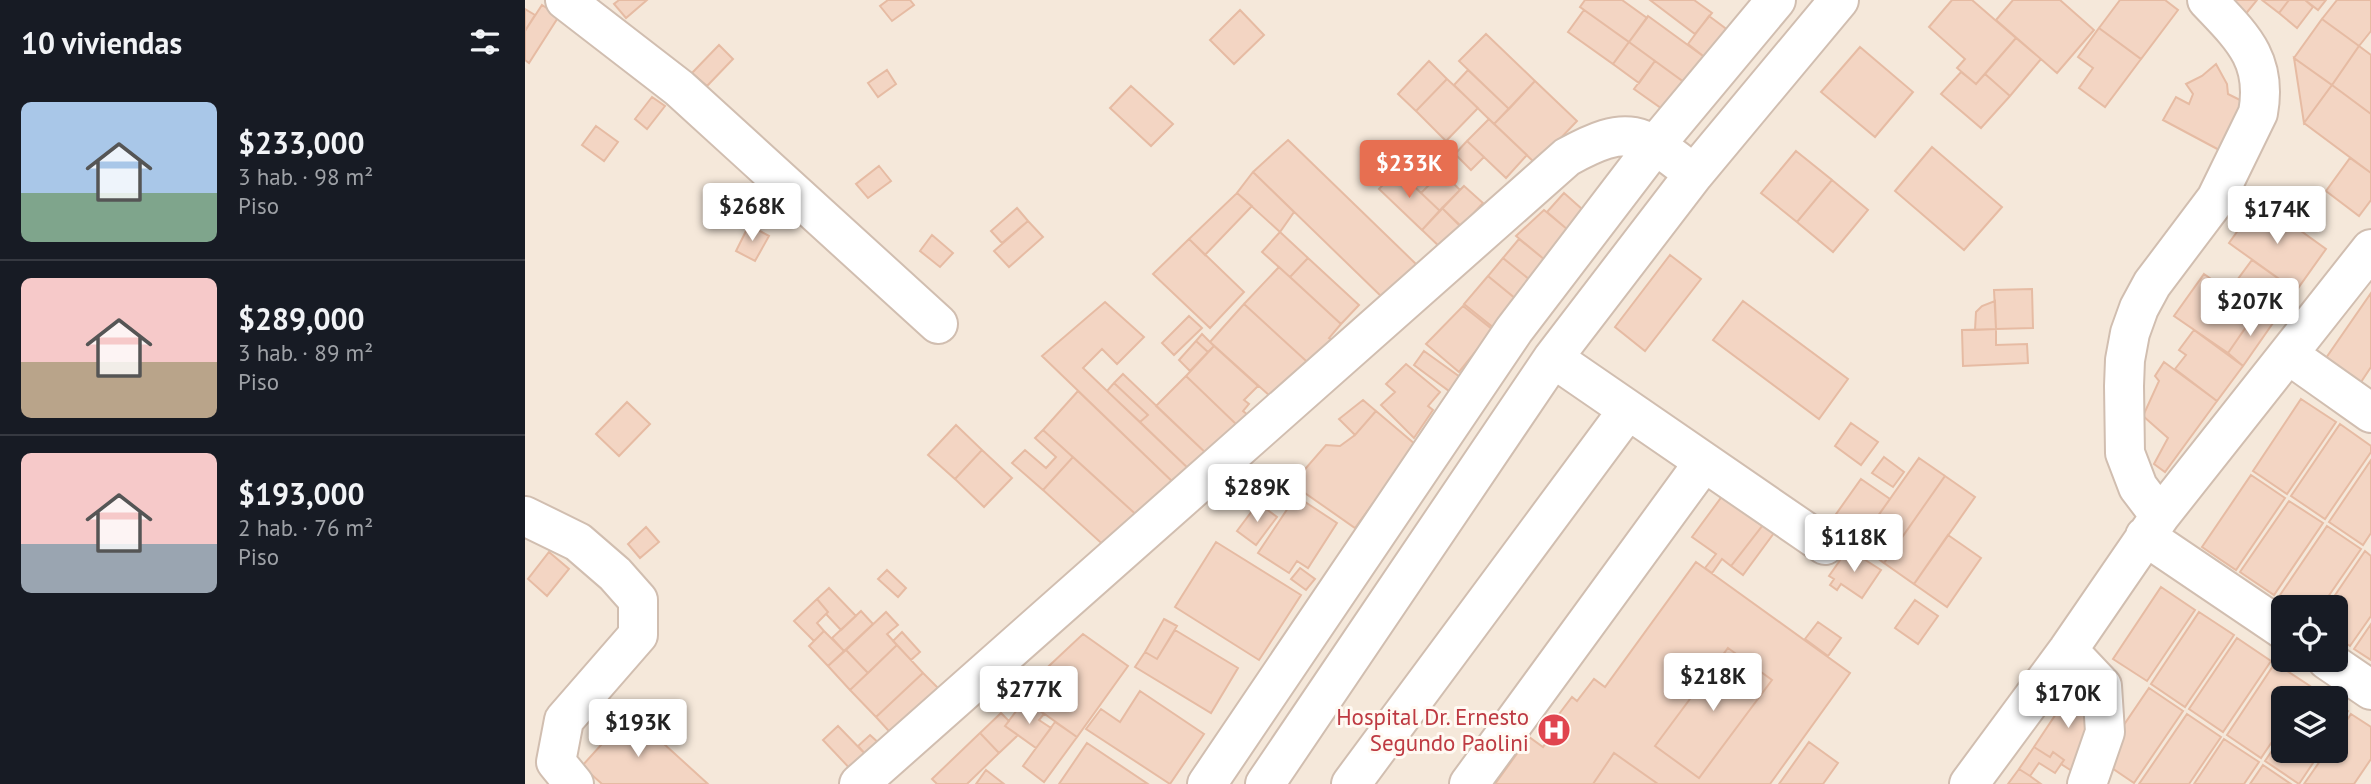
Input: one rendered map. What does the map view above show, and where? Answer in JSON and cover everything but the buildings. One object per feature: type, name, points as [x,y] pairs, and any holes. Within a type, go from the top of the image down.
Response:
[{"type":"street","points":[[565,0],[679,88],[937,324]]},
{"type":"street","points":[[1207,784],[1514,330],[1656,144],[1776,0]]},
{"type":"street","points":[[1265,784],[1553,358],[1694,174],[1839,0]]},
{"type":"street","points":[[2207,0],[2244,40],[2253,54],[2258,69],[2261,99],[2258,113],[2216,199],[2152,284],[2139,308],[2125,359],[2125,453],[2153,526],[2271,620]]},
{"type":"street","points":[[859,784],[1567,158],[1599,139],[1628,135],[1656,144],[1694,174]]},
{"type":"street","points":[[1969,784],[2068,650],[2153,526],[2371,249]]},
{"type":"street","points":[[2289,355],[2371,413]]},
{"type":"street","points":[[1553,358],[1825,545]]},
{"type":"street","points":[[1351,784],[1628,410]]},
{"type":"street","points":[[1469,784],[1704,462]]},
{"type":"street","points":[[525,516],[578,542],[615,574],[638,600],[638,635],[564,720],[556,762],[574,784]]},
{"type":"street","points":[[2068,650],[2102,686],[2105,732],[2087,784]]},
{"type":"street","points":[[2345,672],[2371,690]]},
{"type":"shaded area","points":[[525,0],[2371,0],[2371,784],[525,784]]},
{"type":"place","name":"Hospital Dr. Ernesto Segundo Paolini","points":[[1554,730]]}]
